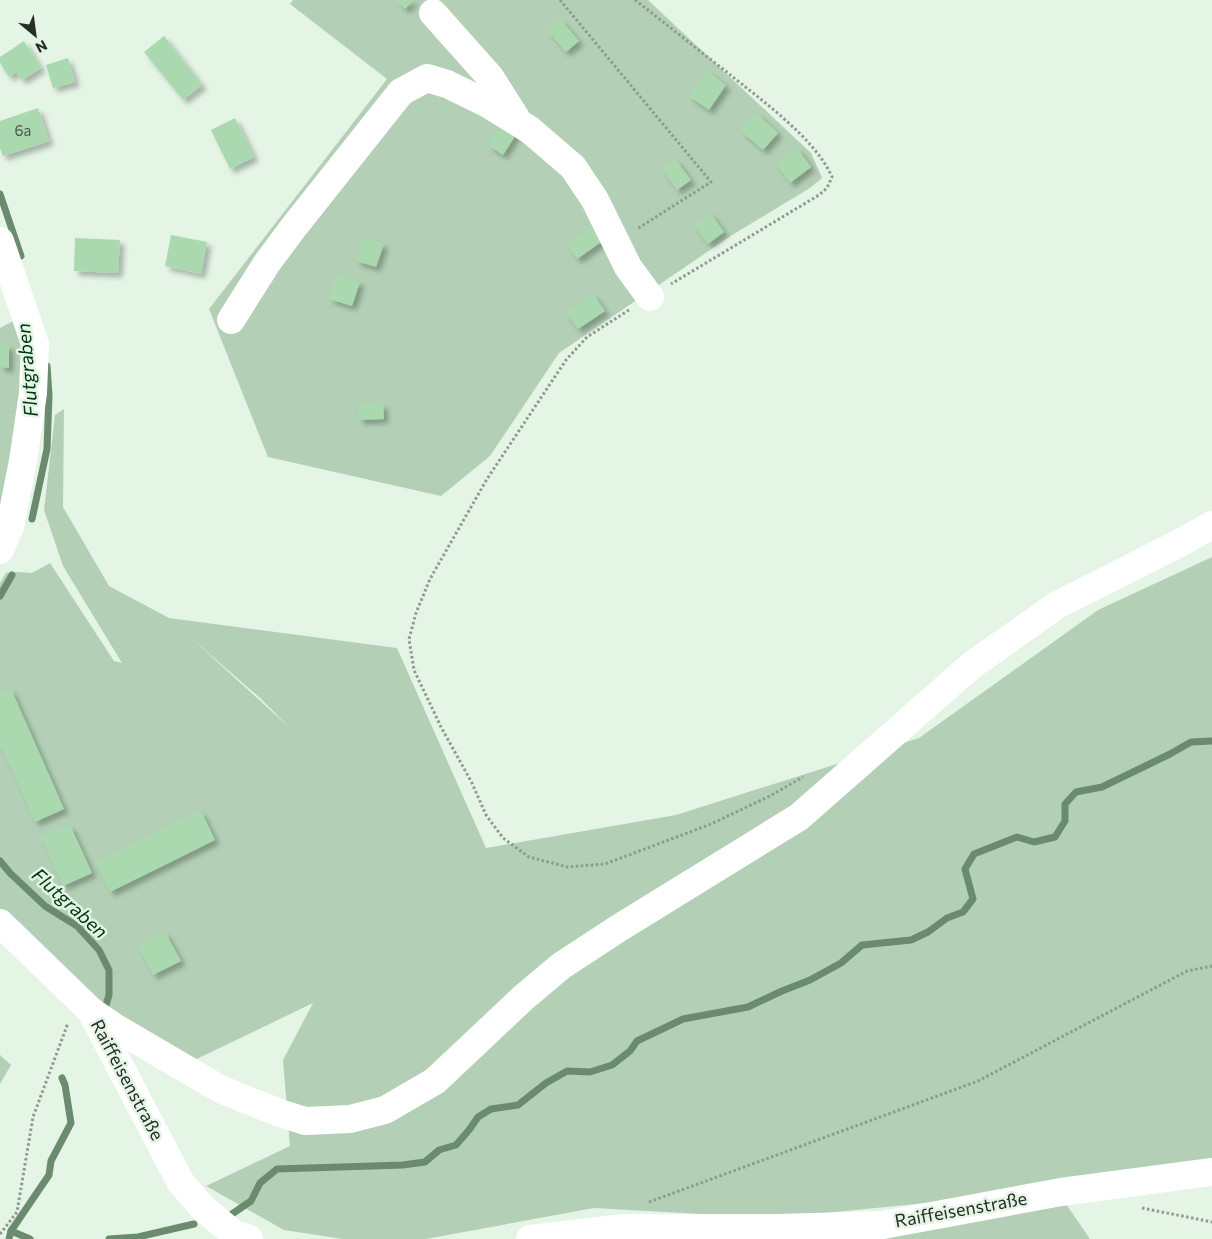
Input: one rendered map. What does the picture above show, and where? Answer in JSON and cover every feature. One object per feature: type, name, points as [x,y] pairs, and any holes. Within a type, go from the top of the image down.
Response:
[{"type":"street","points":[[433,13],[490,78],[520,124]]},
{"type":"street","points":[[231,320],[293,228],[401,92],[426,78],[447,84],[488,104],[530,130],[573,167],[595,200],[628,267],[650,297]]},
{"type":"street","points":[[0,241],[34,344],[34,394],[23,461],[10,527],[0,550]]},
{"type":"street","points":[[84,1005],[116,1028],[220,1089],[277,1112],[305,1121],[350,1119],[385,1110],[435,1081],[523,998],[561,966],[618,928],[799,817],[972,665],[1057,605],[1212,525]]},
{"type":"street","name":"Raiffeisenstraße","points":[[0,923],[84,1005],[181,1182],[211,1215],[233,1233],[248,1239]]},
{"type":"street","name":"Raiffeisenstraße","points":[[530,1239],[624,1228],[778,1228],[883,1225],[1061,1192],[1212,1172]]},
{"type":"path","points":[[560,0],[711,182],[616,243]]},
{"type":"path","points":[[635,0],[775,111],[815,149],[832,177],[827,188],[819,195],[698,266],[587,337],[566,360],[487,479],[430,579],[416,613],[409,640],[414,670],[441,727],[472,783],[486,815],[503,838],[529,857],[568,867],[605,864],[712,824],[770,796],[810,773]]},
{"type":"path","points":[[642,1204],[978,1081],[1187,971],[1212,966]]},
{"type":"path","points":[[0,1234],[17,1212],[33,1117],[84,1005]]},
{"type":"green space","points":[[293,0],[648,0],[811,153],[822,178],[810,188],[732,235],[559,353],[490,456],[441,496],[268,457],[209,309],[387,79],[290,4]]},
{"type":"green space","points":[[15,320],[25,349],[23,390],[0,527],[0,328]]},
{"type":"green space","points":[[64,409],[63,507],[109,586],[169,618],[397,648],[486,848],[676,815],[919,738],[1098,610],[1212,557],[1212,1163],[956,1200],[775,1218],[594,1208],[426,1239],[343,1239],[284,1230],[206,1186],[290,1146],[283,1060],[313,1003],[180,1067],[135,1034],[0,911],[0,583],[6,573],[32,573],[50,563],[114,661],[122,663],[63,566],[44,510],[55,415]],"holes":[[[191,638],[259,697],[290,728]]]},
{"type":"green space","points":[[0,1055],[11,1065],[0,1084]]},
{"type":"green space","points":[[1066,1204],[1090,1239],[796,1239]]},
{"type":"building","points":[[396,0],[414,0],[405,9]]},
{"type":"building","points":[[560,19],[579,41],[566,52],[547,30]]},
{"type":"building","points":[[164,36],[202,85],[183,100],[144,52]]},
{"type":"building","points":[[24,41],[41,68],[22,80],[16,72],[9,77],[0,63],[0,57]]},
{"type":"building","points":[[68,58],[75,82],[53,88],[46,65]]},
{"type":"building","points":[[707,71],[726,85],[709,110],[689,96]]},
{"type":"building","points":[[38,108],[49,141],[3,156],[0,148],[0,121]]},
{"type":"building","points":[[756,113],[778,133],[763,150],[741,131]]},
{"type":"building","points":[[235,118],[254,157],[230,169],[211,130]]},
{"type":"building","points":[[503,123],[517,133],[503,155],[488,145]]},
{"type":"building","points":[[797,148],[811,167],[790,183],[776,163]]},
{"type":"building","points":[[675,159],[691,180],[677,190],[662,169]]},
{"type":"building","points":[[710,213],[724,232],[708,244],[694,225]]},
{"type":"building","points":[[594,225],[604,240],[577,259],[567,244]]},
{"type":"building","points":[[171,235],[207,242],[201,274],[165,266]]},
{"type":"building","points":[[75,238],[120,240],[118,273],[74,271]]},
{"type":"building","points":[[364,238],[384,244],[376,267],[356,261]]},
{"type":"building","points":[[337,275],[360,282],[352,306],[329,299]]},
{"type":"building","points":[[593,294],[605,311],[578,329],[566,313]]},
{"type":"building","points":[[0,345],[9,345],[9,368],[0,367]]},
{"type":"building","points":[[383,404],[384,419],[359,420],[358,405]]},
{"type":"building","points":[[11,689],[64,809],[35,822],[0,744],[0,694]]},
{"type":"building","points":[[201,811],[215,840],[110,892],[96,863]]},
{"type":"building","points":[[70,825],[92,873],[63,886],[41,837]]},
{"type":"building","points":[[165,932],[181,961],[153,975],[138,946]]},
{"type":"waterway","name":"Flutgraben","points":[[0,194],[21,256]]},
{"type":"waterway","name":"Flutgraben","points":[[32,519],[47,449],[49,395],[47,366]]},
{"type":"waterway","name":"Flutgraben","points":[[0,596],[12,575]]},
{"type":"waterway","points":[[232,1214],[251,1201],[260,1183],[277,1169],[403,1165],[425,1162],[439,1150],[456,1145],[478,1117],[491,1109],[518,1105],[546,1083],[567,1071],[590,1072],[612,1065],[630,1051],[637,1041],[683,1019],[748,1007],[810,980],[841,963],[862,945],[911,940],[928,932],[947,918],[963,912],[973,899],[965,869],[974,854],[1017,837],[1034,842],[1055,837],[1065,821],[1065,804],[1076,792],[1102,787],[1191,742],[1212,741]]},
{"type":"waterway","name":"Flutgraben","points":[[0,861],[45,906],[77,926],[99,950],[109,970],[109,995],[106,1005]]},
{"type":"waterway","name":"Flutgraben","points":[[9,1239],[11,1231],[49,1175],[51,1161],[71,1123],[65,1085],[62,1078]]},
{"type":"waterway","points":[[109,1239],[138,1237],[194,1224]]},
{"type":"waterway","points":[[11,1231],[30,1239]]}]
